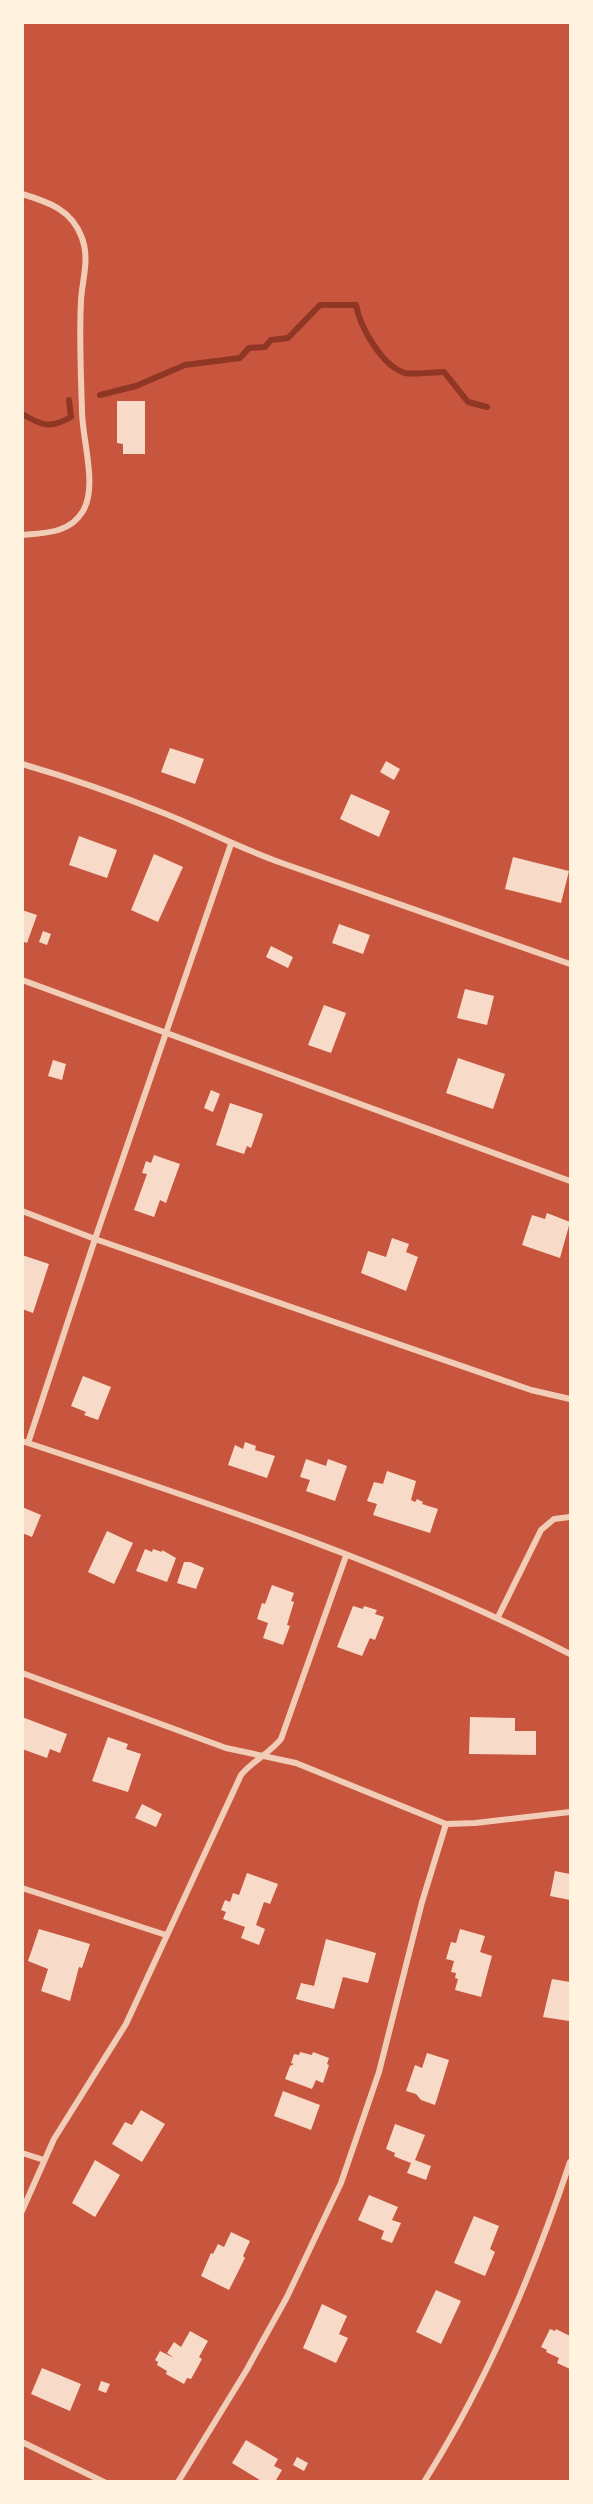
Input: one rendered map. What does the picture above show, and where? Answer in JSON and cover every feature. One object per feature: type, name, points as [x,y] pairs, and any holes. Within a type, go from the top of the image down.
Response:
[{"type":"street","points":[[22,194],[59,208],[75,224],[86,251],[81,312],[82,414],[89,484],[87,501],[80,515],[66,527],[53,532],[22,535]]},
{"type":"street","points":[[22,764],[166,814],[231,844],[570,964]]},
{"type":"street","points":[[231,844],[25,1442],[206,1502],[346,1556],[498,1617],[570,1654]]},
{"type":"street","points":[[22,980],[570,1181]]},
{"type":"street","points":[[22,1211],[95,1239],[531,1390],[570,1399]]},
{"type":"street","points":[[498,1617],[541,1530],[554,1519],[570,1517]]},
{"type":"street","points":[[22,2211],[54,2139],[126,2024],[241,1775],[248,1766],[281,1739],[346,1556]]},
{"type":"street","points":[[22,1673],[226,1748],[296,1763],[446,1824],[476,1823],[570,1812]]},
{"type":"street","points":[[178,2481],[246,2371],[287,2297],[341,2183],[379,2072],[422,1902],[446,1824]]},
{"type":"street","points":[[22,1888],[166,1935]]},
{"type":"street","points":[[22,2153],[44,2160]]},
{"type":"street","points":[[424,2481],[468,2405],[511,2318],[570,2162]]},
{"type":"street","points":[[22,2442],[104,2481]]},
{"type":"building","points":[[117,401],[145,401],[145,454],[123,454],[123,444],[117,443]]},
{"type":"building","points":[[170,748],[204,759],[195,784],[161,772]]},
{"type":"building","points":[[386,761],[400,769],[394,780],[380,772]]},
{"type":"building","points":[[351,794],[390,811],[379,837],[340,819]]},
{"type":"building","points":[[79,836],[117,850],[107,878],[69,865]]},
{"type":"building","points":[[154,854],[183,867],[158,922],[131,910]]},
{"type":"building","points":[[513,857],[569,871],[561,903],[505,889]]},
{"type":"building","points":[[22,910],[37,915],[27,943],[22,941]]},
{"type":"building","points":[[339,924],[370,935],[363,954],[332,943]]},
{"type":"building","points":[[43,931],[51,934],[47,945],[39,942]]},
{"type":"building","points":[[271,946],[293,957],[288,968],[266,957]]},
{"type":"building","points":[[465,989],[494,996],[487,1025],[457,1018]]},
{"type":"building","points":[[324,1005],[346,1013],[331,1053],[308,1045]]},
{"type":"building","points":[[458,1058],[505,1074],[493,1109],[446,1093]]},
{"type":"building","points":[[53,1060],[66,1064],[62,1080],[48,1076]]},
{"type":"building","points":[[211,1090],[220,1094],[213,1112],[204,1108]]},
{"type":"building","points":[[230,1103],[263,1114],[251,1148],[247,1146],[244,1154],[216,1145]]},
{"type":"building","points":[[154,1155],[180,1164],[166,1203],[160,1200],[154,1217],[134,1210],[147,1174],[142,1173],[146,1161],[151,1163]]},
{"type":"building","points":[[547,1213],[570,1222],[560,1258],[522,1245],[532,1215],[545,1219]]},
{"type":"building","points":[[392,1238],[409,1244],[406,1252],[418,1257],[406,1291],[361,1273],[368,1251],[386,1257]]},
{"type":"building","points":[[22,1255],[49,1264],[33,1313],[22,1309]]},
{"type":"building","points":[[83,1376],[111,1387],[98,1420],[84,1415],[86,1412],[71,1406]]},
{"type":"building","points":[[245,1442],[256,1446],[255,1450],[275,1456],[267,1478],[228,1465],[235,1445],[243,1449]]},
{"type":"building","points":[[306,1459],[326,1466],[328,1459],[347,1466],[335,1501],[306,1491],[310,1480],[300,1477]]},
{"type":"building","points":[[387,1471],[416,1481],[411,1500],[415,1502],[417,1499],[423,1502],[422,1504],[438,1509],[430,1533],[373,1515],[377,1504],[367,1501],[374,1482],[383,1484]]},
{"type":"building","points":[[22,1507],[41,1515],[32,1537],[22,1533]]},
{"type":"building","points":[[107,1531],[133,1543],[114,1584],[88,1572]]},
{"type":"building","points":[[145,1549],[152,1552],[153,1549],[162,1552],[162,1550],[176,1558],[167,1582],[136,1571]]},
{"type":"building","points":[[184,1562],[204,1568],[196,1589],[177,1583]]},
{"type":"building","points":[[272,1585],[294,1593],[291,1601],[294,1602],[287,1625],[290,1626],[283,1645],[263,1638],[268,1623],[257,1619],[262,1603],[265,1604]]},
{"type":"building","points":[[353,1606],[363,1609],[364,1606],[377,1610],[375,1614],[384,1617],[375,1640],[370,1638],[362,1656],[337,1647]]},
{"type":"building","points":[[22,1717],[67,1734],[60,1753],[50,1749],[47,1758],[22,1749]]},
{"type":"building","points":[[470,1717],[515,1718],[515,1731],[536,1731],[536,1755],[469,1754]]},
{"type":"building","points":[[108,1737],[128,1744],[126,1749],[141,1754],[128,1792],[92,1781]]},
{"type":"building","points":[[142,1804],[162,1814],[156,1827],[135,1818]]},
{"type":"building","points":[[555,1871],[570,1874],[570,1900],[550,1896]]},
{"type":"building","points":[[247,1873],[278,1884],[270,1904],[264,1902],[256,1925],[265,1929],[259,1945],[241,1938],[245,1927],[223,1919],[226,1912],[221,1910],[225,1900],[230,1902],[233,1893],[239,1895]]},
{"type":"building","points":[[39,1929],[90,1944],[82,1968],[79,1967],[70,2001],[41,1991],[48,1969],[28,1961]]},
{"type":"building","points":[[460,1929],[485,1936],[480,1952],[492,1956],[481,1997],[455,1990],[458,1979],[455,1978],[456,1973],[451,1972],[454,1961],[446,1959],[451,1942],[456,1943]]},
{"type":"building","points":[[326,1939],[376,1953],[368,1983],[343,1977],[334,2009],[296,1999],[301,1983],[314,1986]]},
{"type":"building","points":[[552,1979],[570,1982],[569,2021],[543,2017]]},
{"type":"building","points":[[300,2052],[312,2055],[313,2052],[329,2058],[323,2083],[316,2080],[312,2089],[285,2079],[290,2066],[294,2064],[291,2063],[294,2054],[299,2055]]},
{"type":"building","points":[[427,2053],[449,2060],[435,2105],[406,2091],[415,2065],[422,2068]]},
{"type":"building","points":[[283,2091],[320,2105],[311,2130],[274,2116]]},
{"type":"building","points":[[141,2110],[165,2124],[142,2162],[112,2144],[125,2122],[132,2125]]},
{"type":"building","points":[[395,2124],[425,2135],[415,2160],[431,2166],[426,2180],[407,2173],[411,2163],[394,2156],[395,2153],[386,2149]]},
{"type":"building","points":[[95,2160],[120,2175],[95,2217],[72,2203]]},
{"type":"building","points":[[369,2195],[398,2207],[392,2220],[401,2223],[392,2243],[381,2239],[384,2231],[358,2220]]},
{"type":"building","points":[[474,2216],[499,2226],[490,2249],[495,2252],[485,2276],[454,2263]]},
{"type":"building","points":[[231,2232],[250,2241],[243,2256],[245,2258],[229,2290],[201,2276],[211,2253],[213,2254],[218,2244],[224,2247]]},
{"type":"building","points":[[436,2290],[461,2301],[441,2344],[416,2332]]},
{"type":"building","points":[[322,2304],[347,2316],[339,2334],[348,2338],[336,2363],[303,2348]]},
{"type":"building","points":[[550,2329],[555,2331],[556,2329],[570,2336],[570,2369],[557,2363],[559,2358],[541,2347]]},
{"type":"building","points":[[190,2331],[208,2341],[199,2357],[202,2359],[191,2379],[187,2378],[184,2384],[166,2374],[167,2371],[157,2365],[158,2362],[155,2360],[160,2351],[174,2358],[167,2353],[174,2342],[181,2347]]},
{"type":"building","points":[[42,2368],[81,2384],[70,2411],[31,2394]]},
{"type":"building","points":[[101,2381],[110,2384],[106,2393],[98,2390]]},
{"type":"building","points":[[246,2440],[278,2459],[274,2466],[282,2470],[275,2482],[263,2482],[232,2463]]},
{"type":"building","points":[[297,2457],[308,2463],[304,2471],[293,2465]]},
{"type":"waterway","points":[[100,395],[136,386],[185,365],[240,358],[249,348],[265,347],[271,340],[288,338],[320,305],[356,305],[362,324],[373,345],[388,363],[409,374],[444,372],[468,402],[487,407]]},
{"type":"waterway","points":[[22,414],[41,423],[57,423],[71,417],[69,400]]}]
